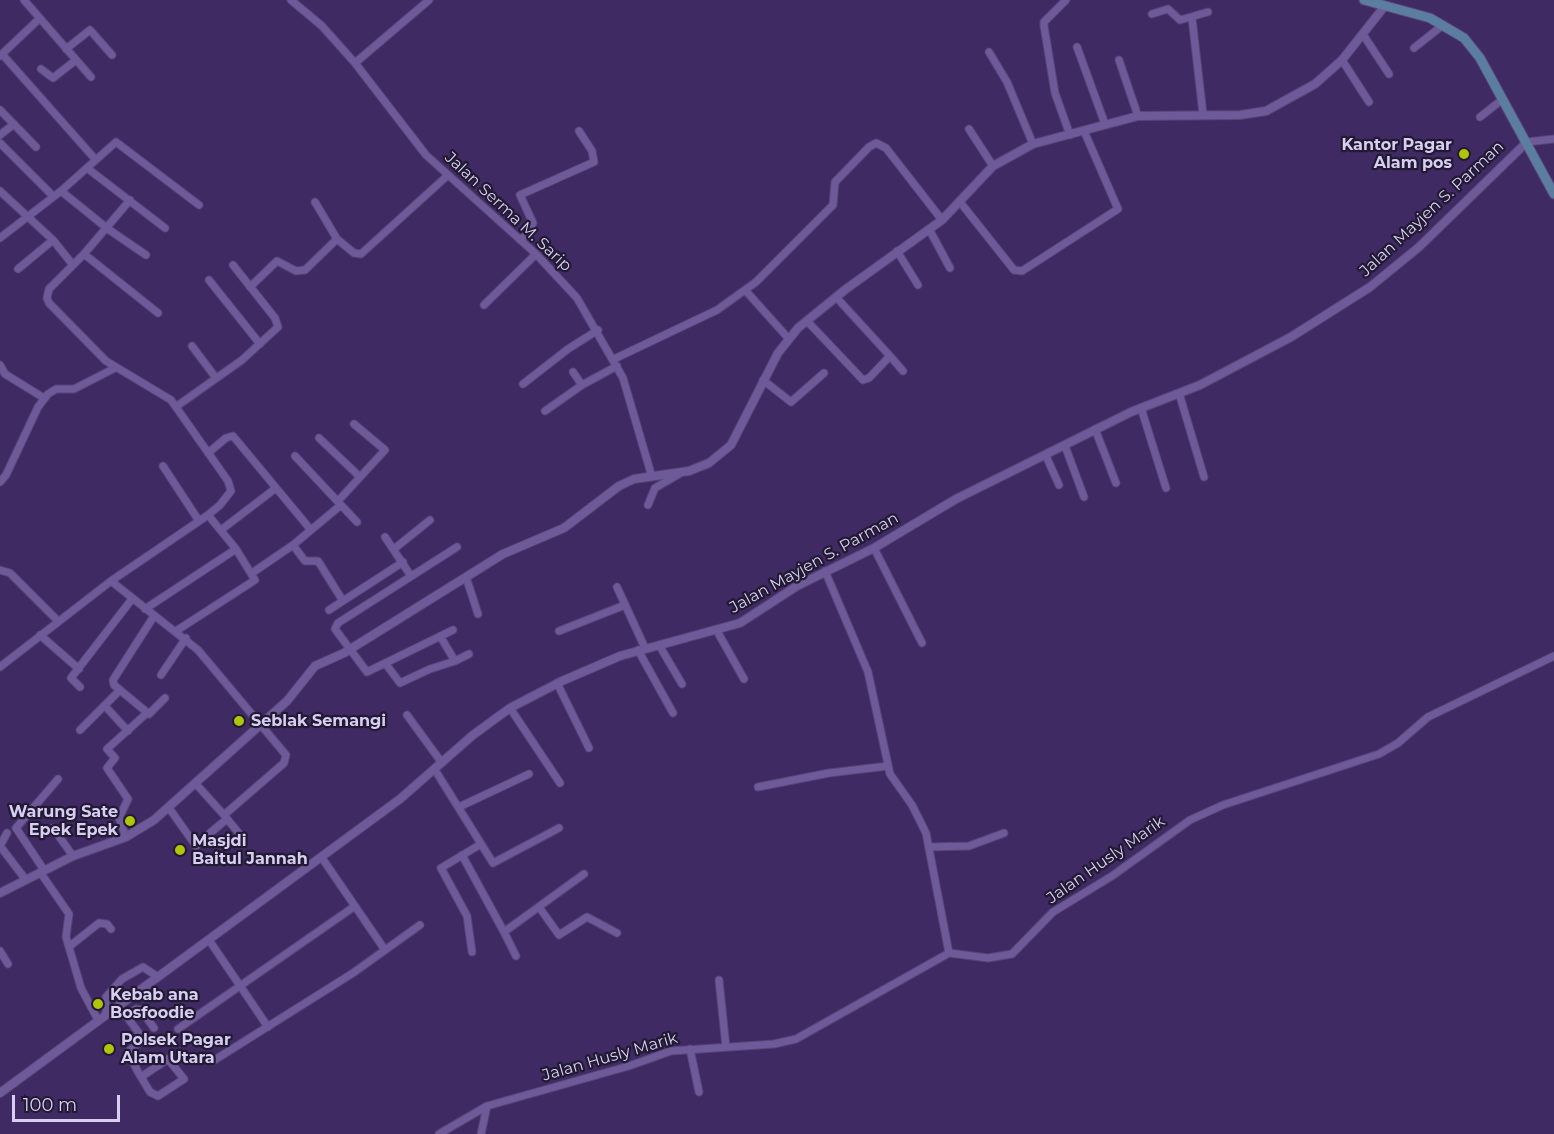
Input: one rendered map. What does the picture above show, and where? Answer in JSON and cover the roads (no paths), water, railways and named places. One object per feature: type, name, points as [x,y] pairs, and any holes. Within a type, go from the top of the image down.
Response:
[{"type":"main road","points":[[1364,0],[1412,13],[1443,25],[1464,38],[1473,48],[1503,99],[1554,194]]},
{"type":"street","name":"Jalan Serma M. Sarip","points":[[291,0],[322,26],[355,63],[413,140],[447,176],[536,254],[577,298],[616,363],[630,396],[652,477]]},
{"type":"street","points":[[414,0],[419,8]]},
{"type":"street","points":[[355,63],[429,0]]},
{"type":"street","points":[[1066,0],[1044,22],[1044,26],[1053,84],[1070,135]]},
{"type":"street","points":[[29,2],[39,19],[91,77]]},
{"type":"street","points":[[0,893],[73,856],[126,837],[169,808],[287,701],[315,666],[350,648],[508,551],[564,528],[619,486],[634,479],[681,472],[709,463],[730,445],[778,353],[789,339],[836,297],[942,220],[993,166],[1033,144],[1138,116],[1240,115],[1266,111],[1315,84],[1364,36],[1384,7]]},
{"type":"street","points":[[1152,14],[1165,9],[1175,18],[1192,18],[1208,12]]},
{"type":"street","points":[[1192,18],[1203,114]]},
{"type":"street","points":[[39,19],[1,55],[95,159]]},
{"type":"street","points":[[1414,48],[1443,25]]},
{"type":"street","points":[[66,49],[90,30],[112,55]]},
{"type":"street","points":[[1364,36],[1389,74]]},
{"type":"street","points":[[1077,47],[1105,124]]},
{"type":"street","points":[[989,52],[1007,82],[1033,144]]},
{"type":"street","points":[[41,69],[53,78],[76,60]]},
{"type":"street","points":[[1119,60],[1138,116]]},
{"type":"street","points":[[1342,60],[1369,102]]},
{"type":"street","points":[[1480,117],[1503,99]]},
{"type":"street","points":[[0,110],[36,147]]},
{"type":"street","points":[[0,135],[14,124]]},
{"type":"street","points":[[969,129],[993,166]]},
{"type":"street","points":[[520,240],[530,232],[533,223],[520,195],[594,162],[592,151],[579,131]]},
{"type":"street","points":[[960,202],[1014,270],[1022,271],[1118,209],[1084,131]]},
{"type":"street","points":[[1527,142],[1554,139]]},
{"type":"street","points":[[0,238],[118,142],[199,205]]},
{"type":"street","name":"Jalan Mayjen S. Parman","points":[[0,1092],[322,858],[435,770],[472,735],[510,708],[557,683],[641,649],[717,631],[750,617],[783,594],[874,548],[956,499],[1065,447],[1095,429],[1226,372],[1291,337],[1370,287],[1419,247],[1527,142]]},
{"type":"street","points":[[0,143],[53,196]]},
{"type":"street","points":[[545,411],[616,363],[717,310],[746,290],[833,205],[835,182],[869,147],[876,143],[886,148],[942,220]]},
{"type":"street","points":[[87,168],[165,228]]},
{"type":"street","points":[[315,202],[337,239],[354,253],[361,254],[447,176]]},
{"type":"street","points":[[61,190],[108,229],[146,255]]},
{"type":"street","points":[[0,191],[52,240],[73,265]]},
{"type":"street","points":[[0,667],[111,581],[208,515],[225,500],[231,491],[228,481],[177,406],[166,395],[114,368],[63,319],[47,298],[50,289],[108,229],[130,200]]},
{"type":"street","points":[[929,229],[950,268]]},
{"type":"street","points":[[250,287],[277,261],[296,271],[305,270],[337,239]]},
{"type":"street","points":[[18,268],[52,240]]},
{"type":"street","points":[[897,251],[918,285]]},
{"type":"street","points":[[84,254],[158,313]]},
{"type":"street","points":[[483,305],[536,254]]},
{"type":"street","points":[[177,406],[276,331],[278,323],[233,265]]},
{"type":"street","points":[[209,280],[260,344]]},
{"type":"street","points":[[746,290],[789,339]]},
{"type":"street","points":[[836,297],[903,371]]},
{"type":"street","points":[[807,321],[863,380],[869,378],[890,356]]},
{"type":"street","points":[[523,384],[568,349],[598,330]]},
{"type":"street","points":[[192,346],[216,378]]},
{"type":"street","points":[[0,365],[5,374],[44,398]]},
{"type":"street","points":[[0,482],[6,475],[44,398],[56,389],[74,389],[114,368]]},
{"type":"street","points":[[573,372],[582,385]]},
{"type":"street","points":[[764,380],[791,402],[824,373]]},
{"type":"street","points":[[1179,393],[1204,477]]},
{"type":"street","points":[[1141,408],[1166,488]]},
{"type":"street","points":[[252,573],[311,530],[339,503],[359,476],[385,450],[354,424]]},
{"type":"street","points":[[1095,429],[1116,483]]},
{"type":"street","points":[[208,453],[226,438],[233,436],[311,530]]},
{"type":"street","points":[[319,438],[359,476]]},
{"type":"street","points":[[1065,447],[1084,497]]},
{"type":"street","points":[[295,456],[357,522]]},
{"type":"street","points":[[1046,456],[1059,485]]},
{"type":"street","points":[[163,466],[199,521]]},
{"type":"street","points":[[648,505],[656,488],[681,472]]},
{"type":"street","points":[[221,530],[276,488]]},
{"type":"street","points":[[176,631],[253,582],[252,573],[236,549],[208,515]]},
{"type":"street","points":[[394,549],[430,520]]},
{"type":"street","points":[[386,537],[411,576]]},
{"type":"street","points":[[293,545],[304,561],[318,561],[343,601]]},
{"type":"street","points":[[453,630],[367,672],[336,632],[335,626],[457,547]]},
{"type":"street","points":[[874,548],[921,643]]},
{"type":"street","points":[[145,609],[236,549]]},
{"type":"street","points":[[329,610],[403,562]]},
{"type":"street","points":[[0,570],[10,573],[57,621]]},
{"type":"street","points":[[825,571],[868,672],[890,774],[919,817],[929,847],[949,953]]},
{"type":"street","points":[[466,577],[478,614]]},
{"type":"street","points":[[111,581],[154,616],[186,638],[283,750],[286,761],[210,833]]},
{"type":"street","points":[[617,587],[641,649],[673,713]]},
{"type":"street","points":[[80,687],[71,680],[132,599]]},
{"type":"street","points":[[559,631],[625,605]]},
{"type":"street","points":[[147,713],[114,686],[113,680],[154,616]]},
{"type":"street","points":[[717,631],[744,679]]},
{"type":"street","points":[[40,635],[79,669]]},
{"type":"street","points":[[440,636],[456,661]]},
{"type":"street","points":[[161,675],[186,638]]},
{"type":"street","points":[[658,645],[682,684]]},
{"type":"street","points":[[385,663],[400,683],[469,654]]},
{"type":"street","name":"Jalan Husly Marik","points":[[439,1134],[487,1106],[629,1066],[661,1054],[690,1049],[774,1044],[796,1039],[949,953],[988,958],[1012,954],[1053,912],[1112,876],[1190,820],[1223,805],[1379,754],[1398,742],[1428,717],[1554,656]]},
{"type":"street","points":[[557,683],[589,748]]},
{"type":"street","points":[[80,730],[120,690]]},
{"type":"street","points":[[126,837],[119,818],[128,799],[106,766],[115,759],[108,748],[165,698]]},
{"type":"street","points":[[105,706],[128,731]]},
{"type":"street","points":[[510,708],[560,783]]},
{"type":"street","points":[[407,715],[442,763]]},
{"type":"street","points":[[758,787],[829,773],[888,766]]},
{"type":"street","points":[[435,770],[490,860],[495,863],[559,828]]},
{"type":"street","points":[[459,807],[529,774]]},
{"type":"street","points":[[58,779],[16,828],[67,910],[66,932],[69,946],[81,988],[98,1020]]},
{"type":"street","points":[[196,784],[241,836]]},
{"type":"street","points":[[169,808],[196,846]]},
{"type":"street","points":[[53,828],[73,856]]},
{"type":"street","points":[[7,833],[0,846],[26,880]]},
{"type":"street","points":[[929,847],[969,846],[1004,833]]},
{"type":"street","points":[[472,952],[467,916],[441,868],[481,844]]},
{"type":"street","points":[[462,855],[516,956]]},
{"type":"street","points":[[322,858],[384,950]]},
{"type":"street","points":[[504,932],[584,874]]},
{"type":"street","points":[[178,1029],[356,906]]},
{"type":"street","points":[[539,907],[559,935],[587,917],[616,933]]},
{"type":"street","points":[[69,946],[99,923],[107,924],[111,929]]},
{"type":"street","points":[[213,1061],[420,925]]},
{"type":"street","points":[[209,940],[268,1027]]},
{"type":"street","points":[[0,951],[8,963]]},
{"type":"street","points":[[106,1014],[106,997],[122,979],[143,967],[158,977]]},
{"type":"street","points":[[719,980],[726,1047]]},
{"type":"street","points":[[119,1006],[141,1036],[141,1041],[128,1052],[141,1077],[154,1096],[164,1094],[184,1080],[168,1059],[141,1077]]},
{"type":"street","points":[[126,1016],[136,1010],[141,1010],[154,1028]]},
{"type":"street","points":[[690,1049],[699,1092]]},
{"type":"street","points":[[481,1134],[487,1106]]},
{"type":"place","name":"Kantor Pagar Alam pos","points":[[1464,154]]},
{"type":"place","name":"Seblak Semangi","points":[[239,721]]},
{"type":"place","name":"Warung Sate Epek Epek","points":[[130,821]]},
{"type":"place","name":"Masjdi Baitul Jannah","points":[[180,850]]},
{"type":"place","name":"Kebab ana Bosfoodie","points":[[98,1004]]},
{"type":"place","name":"Polsek Pagar Alam Utara","points":[[109,1049]]}]
